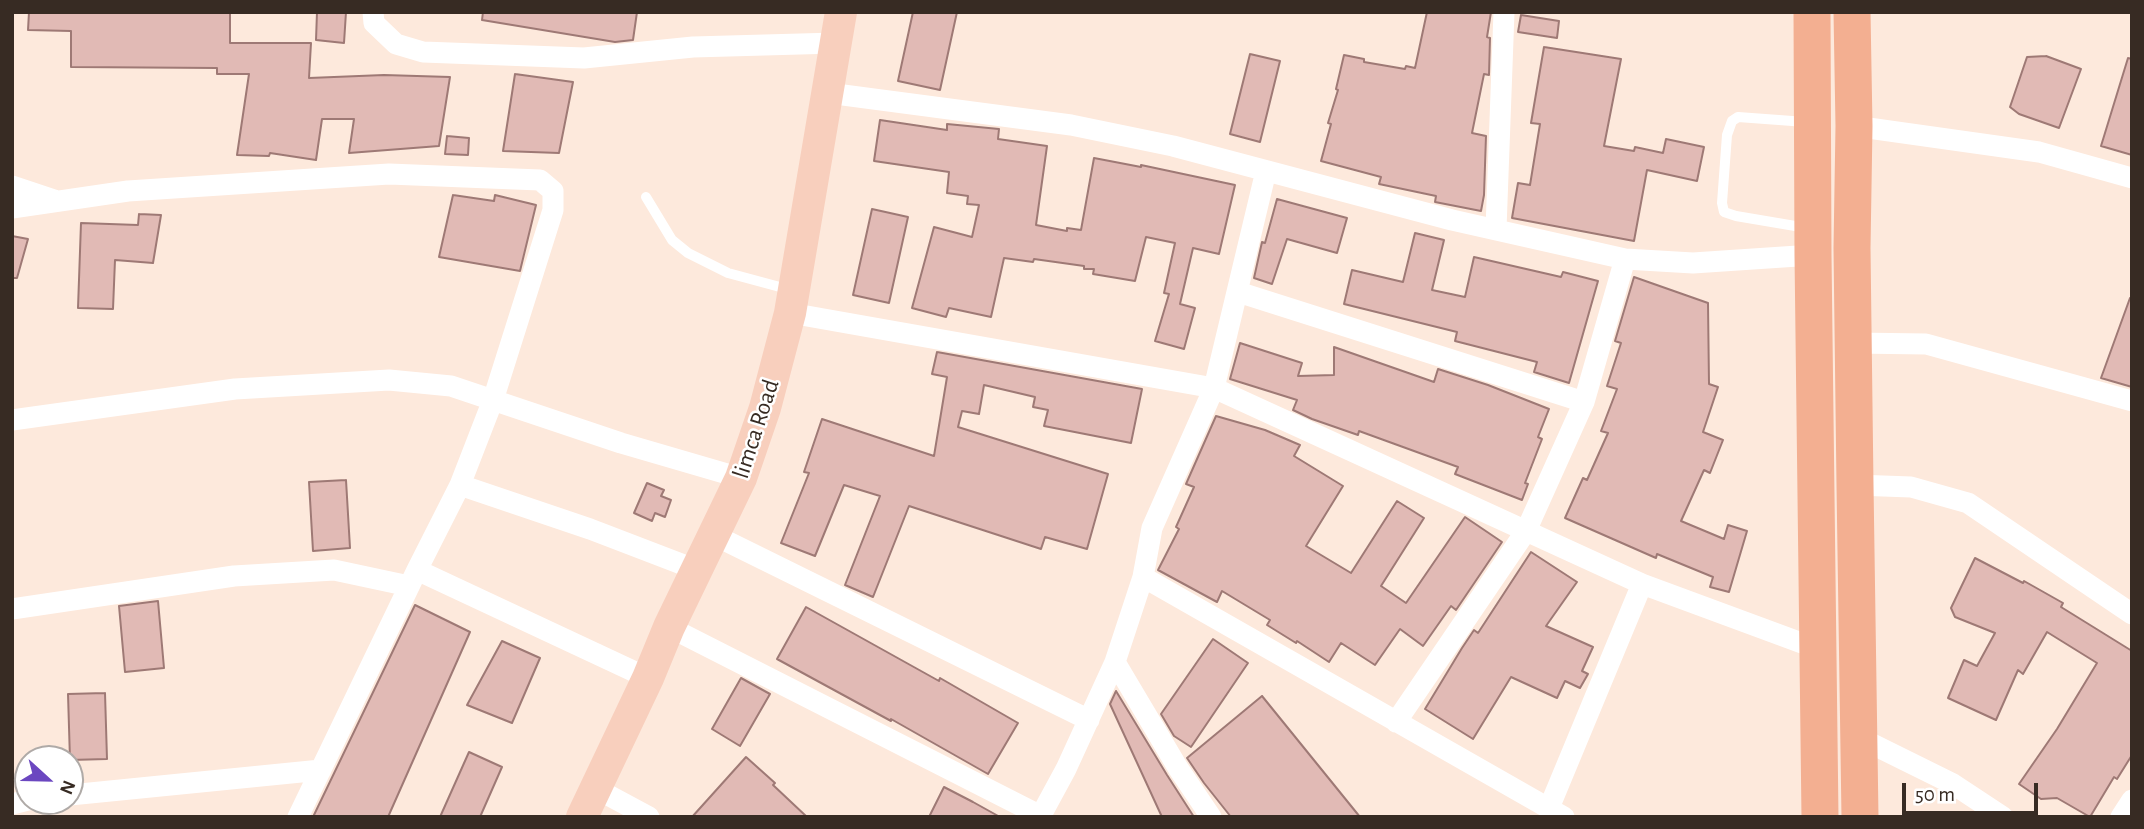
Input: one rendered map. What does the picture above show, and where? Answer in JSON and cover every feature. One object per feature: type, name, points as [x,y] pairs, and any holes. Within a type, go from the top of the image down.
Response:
[{"type":"highway","points":[[1812,12],[1820,817]]},
{"type":"highway","points":[[1852,12],[1860,817]]},
{"type":"main road","name":"limca Road","points":[[582,817],[741,478],[765,408],[792,302],[841,12]]},
{"type":"street","points":[[373,12],[374,23],[396,44],[423,52],[584,58],[693,47],[836,43]]},
{"type":"street","points":[[1496,229],[1504,12]]},
{"type":"street","points":[[828,93],[1071,125],[1173,146],[1452,220],[1625,259],[1693,263],[1813,242]]},
{"type":"street","points":[[1854,126],[2039,152],[2132,178]]},
{"type":"street","points":[[669,627],[1040,816],[1115,662],[1143,578],[1152,528],[1214,388],[1266,171]]},
{"type":"street","points":[[12,208],[128,191],[389,174],[540,180],[552,191],[553,209],[493,400],[460,485],[298,817]]},
{"type":"street","points":[[12,186],[56,201]]},
{"type":"street","points":[[1396,722],[1526,531],[1584,402],[1625,259]]},
{"type":"street","points":[[1238,292],[1584,402]]},
{"type":"street","points":[[792,302],[1214,388],[1642,584],[1818,649]]},
{"type":"street","points":[[1854,342],[1926,344],[2132,401]]},
{"type":"street","points":[[12,420],[235,389],[389,380],[451,386],[621,443],[741,478]]},
{"type":"street","points":[[460,485],[590,529],[697,570]]},
{"type":"street","points":[[1855,485],[1911,487],[1968,503],[2132,614]]},
{"type":"street","points":[[714,536],[1089,720]]},
{"type":"street","points":[[12,609],[234,576],[334,570],[413,578],[648,678]]},
{"type":"street","points":[[1143,578],[1556,813],[1642,584]]},
{"type":"street","points":[[1115,662],[1178,768],[1211,817]]},
{"type":"street","points":[[1858,737],[1953,784],[2003,817]]},
{"type":"street","points":[[84,793],[321,770]]},
{"type":"street","points":[[595,789],[649,817]]},
{"type":"street","points":[[2121,817],[2132,800]]},
{"type":"lane","points":[[1813,122],[1738,117],[1731,121],[1727,135],[1722,203],[1724,212],[1813,242]]},
{"type":"lane","points":[[646,197],[672,240],[688,253],[792,302]]},
{"type":"building","points":[[29,12],[230,12],[230,43],[311,43],[309,78],[384,75],[450,77],[439,146],[349,153],[354,119],[322,119],[316,160],[270,153],[269,156],[237,155],[249,74],[217,74],[217,68],[71,67],[71,31],[28,30]]},
{"type":"building","points":[[317,12],[346,12],[344,43],[316,40]]},
{"type":"building","points":[[483,12],[637,12],[633,40],[615,42],[482,20]]},
{"type":"building","points":[[913,12],[957,12],[940,90],[898,81]]},
{"type":"building","points":[[1427,12],[1491,12],[1487,37],[1490,38],[1489,75],[1484,74],[1472,133],[1486,136],[1481,211],[1435,202],[1436,196],[1379,184],[1381,177],[1321,161],[1344,55],[1364,59],[1364,62],[1405,69],[1406,66],[1415,68]]},
{"type":"building","points":[[1521,15],[1559,21],[1557,38],[1518,32]]},
{"type":"building","points":[[1544,47],[1621,59],[1604,146],[1634,151],[1635,147],[1663,153],[1666,139],[1704,147],[1697,181],[1647,170],[1634,241],[1512,218],[1518,183],[1530,185],[1540,124],[1531,123]]},
{"type":"building","points":[[1250,54],[1280,61],[1260,142],[1230,134]]},
{"type":"building","points":[[2046,56],[2081,69],[2059,128],[2019,114],[2010,107],[2027,57]]},
{"type":"building","points":[[2128,58],[2132,59],[2132,155],[2101,146]]},
{"type":"building","points":[[515,74],[573,82],[559,153],[503,151]]},
{"type":"building","points":[[880,120],[947,130],[947,124],[999,129],[998,139],[1047,146],[1036,225],[1067,231],[1067,228],[1081,230],[1094,158],[1235,185],[1219,254],[1193,248],[1180,304],[1195,308],[1184,349],[1155,341],[1169,294],[1164,293],[1175,243],[1146,237],[1135,281],[1093,274],[1094,269],[1084,269],[1084,266],[1004,258],[991,317],[949,308],[946,317],[912,308],[934,227],[972,237],[979,205],[967,204],[968,196],[947,193],[949,172],[874,161]]},
{"type":"building","points":[[447,136],[469,138],[468,155],[445,154]]},
{"type":"building","points":[[453,195],[494,201],[495,195],[536,205],[520,271],[439,257]]},
{"type":"building","points":[[1277,199],[1347,218],[1337,253],[1287,239],[1272,284],[1254,278],[1262,242],[1265,243]]},
{"type":"building","points":[[872,209],[908,217],[889,303],[853,295]]},
{"type":"building","points":[[139,214],[161,215],[153,263],[115,260],[113,309],[78,308],[81,223],[138,225]]},
{"type":"building","points":[[1415,233],[1444,240],[1432,290],[1465,297],[1474,257],[1561,277],[1563,272],[1598,281],[1569,383],[1534,372],[1537,362],[1455,341],[1457,332],[1344,304],[1352,270],[1403,282]]},
{"type":"building","points":[[12,236],[28,239],[17,278],[12,278]]},
{"type":"building","points":[[1634,277],[1708,303],[1709,384],[1718,387],[1703,432],[1723,440],[1710,473],[1704,470],[1681,521],[1724,539],[1728,525],[1747,531],[1729,592],[1710,587],[1713,577],[1657,554],[1656,558],[1565,518],[1583,478],[1587,480],[1608,433],[1601,431],[1617,389],[1607,386],[1621,343],[1615,341]]},
{"type":"building","points":[[2132,298],[2132,387],[2101,378]]},
{"type":"building","points":[[1240,343],[1302,363],[1298,376],[1334,375],[1334,347],[1434,382],[1438,369],[1549,409],[1538,437],[1542,439],[1525,483],[1528,484],[1522,500],[1455,474],[1458,467],[1359,431],[1358,435],[1312,419],[1293,410],[1297,400],[1230,379]]},
{"type":"building","points":[[937,352],[1142,389],[1131,443],[1044,426],[1048,410],[1033,407],[1035,397],[984,385],[979,414],[962,411],[958,427],[1108,474],[1087,549],[1045,537],[1041,549],[909,506],[873,597],[845,585],[880,496],[844,485],[815,556],[781,543],[809,473],[804,472],[822,419],[934,456],[947,377],[932,374]]},
{"type":"building","points":[[1216,416],[1265,430],[1300,445],[1294,456],[1343,486],[1306,546],[1351,573],[1397,501],[1424,518],[1381,586],[1406,603],[1465,517],[1502,542],[1456,610],[1451,606],[1423,646],[1400,629],[1375,665],[1341,643],[1329,662],[1267,625],[1270,620],[1222,591],[1217,602],[1158,570],[1179,529],[1176,527],[1194,487],[1186,484]]},
{"type":"building","points":[[346,480],[350,548],[313,551],[309,482]]},
{"type":"building","points":[[647,483],[664,490],[661,496],[671,500],[665,517],[655,513],[652,521],[634,513]]},
{"type":"building","points":[[1531,552],[1577,582],[1546,626],[1593,647],[1582,671],[1588,674],[1580,688],[1565,681],[1557,698],[1511,677],[1473,739],[1425,709],[1474,630],[1478,633]]},
{"type":"building","points":[[1975,558],[2063,603],[2061,607],[2132,651],[2132,755],[2117,779],[2114,777],[2090,817],[2057,798],[2041,799],[2019,784],[2057,729],[2097,663],[2047,632],[2023,674],[2018,670],[1996,720],[1948,698],[1964,660],[1977,666],[1995,633],[1955,617],[1951,608]]},
{"type":"building","points":[[158,601],[164,668],[125,672],[119,606]]},
{"type":"building","points":[[415,605],[470,632],[388,817],[313,817]]},
{"type":"building","points":[[806,607],[1018,723],[988,774],[777,659]]},
{"type":"building","points":[[1213,639],[1248,663],[1191,747],[1174,736],[1161,714]]},
{"type":"building","points":[[502,641],[540,658],[512,723],[467,705]]},
{"type":"building","points":[[741,678],[770,694],[740,746],[712,729]]},
{"type":"building","points":[[1116,691],[1194,817],[1162,817],[1110,704]]},
{"type":"building","points":[[105,693],[107,759],[84,760],[84,745],[70,745],[68,694]]},
{"type":"building","points":[[1262,696],[1360,817],[1231,817],[1187,758]]},
{"type":"building","points":[[469,752],[502,767],[480,817],[440,817]]},
{"type":"building","points":[[746,757],[775,783],[773,785],[807,817],[692,817]]},
{"type":"building","points":[[944,787],[973,802],[1000,817],[929,817]]}]
